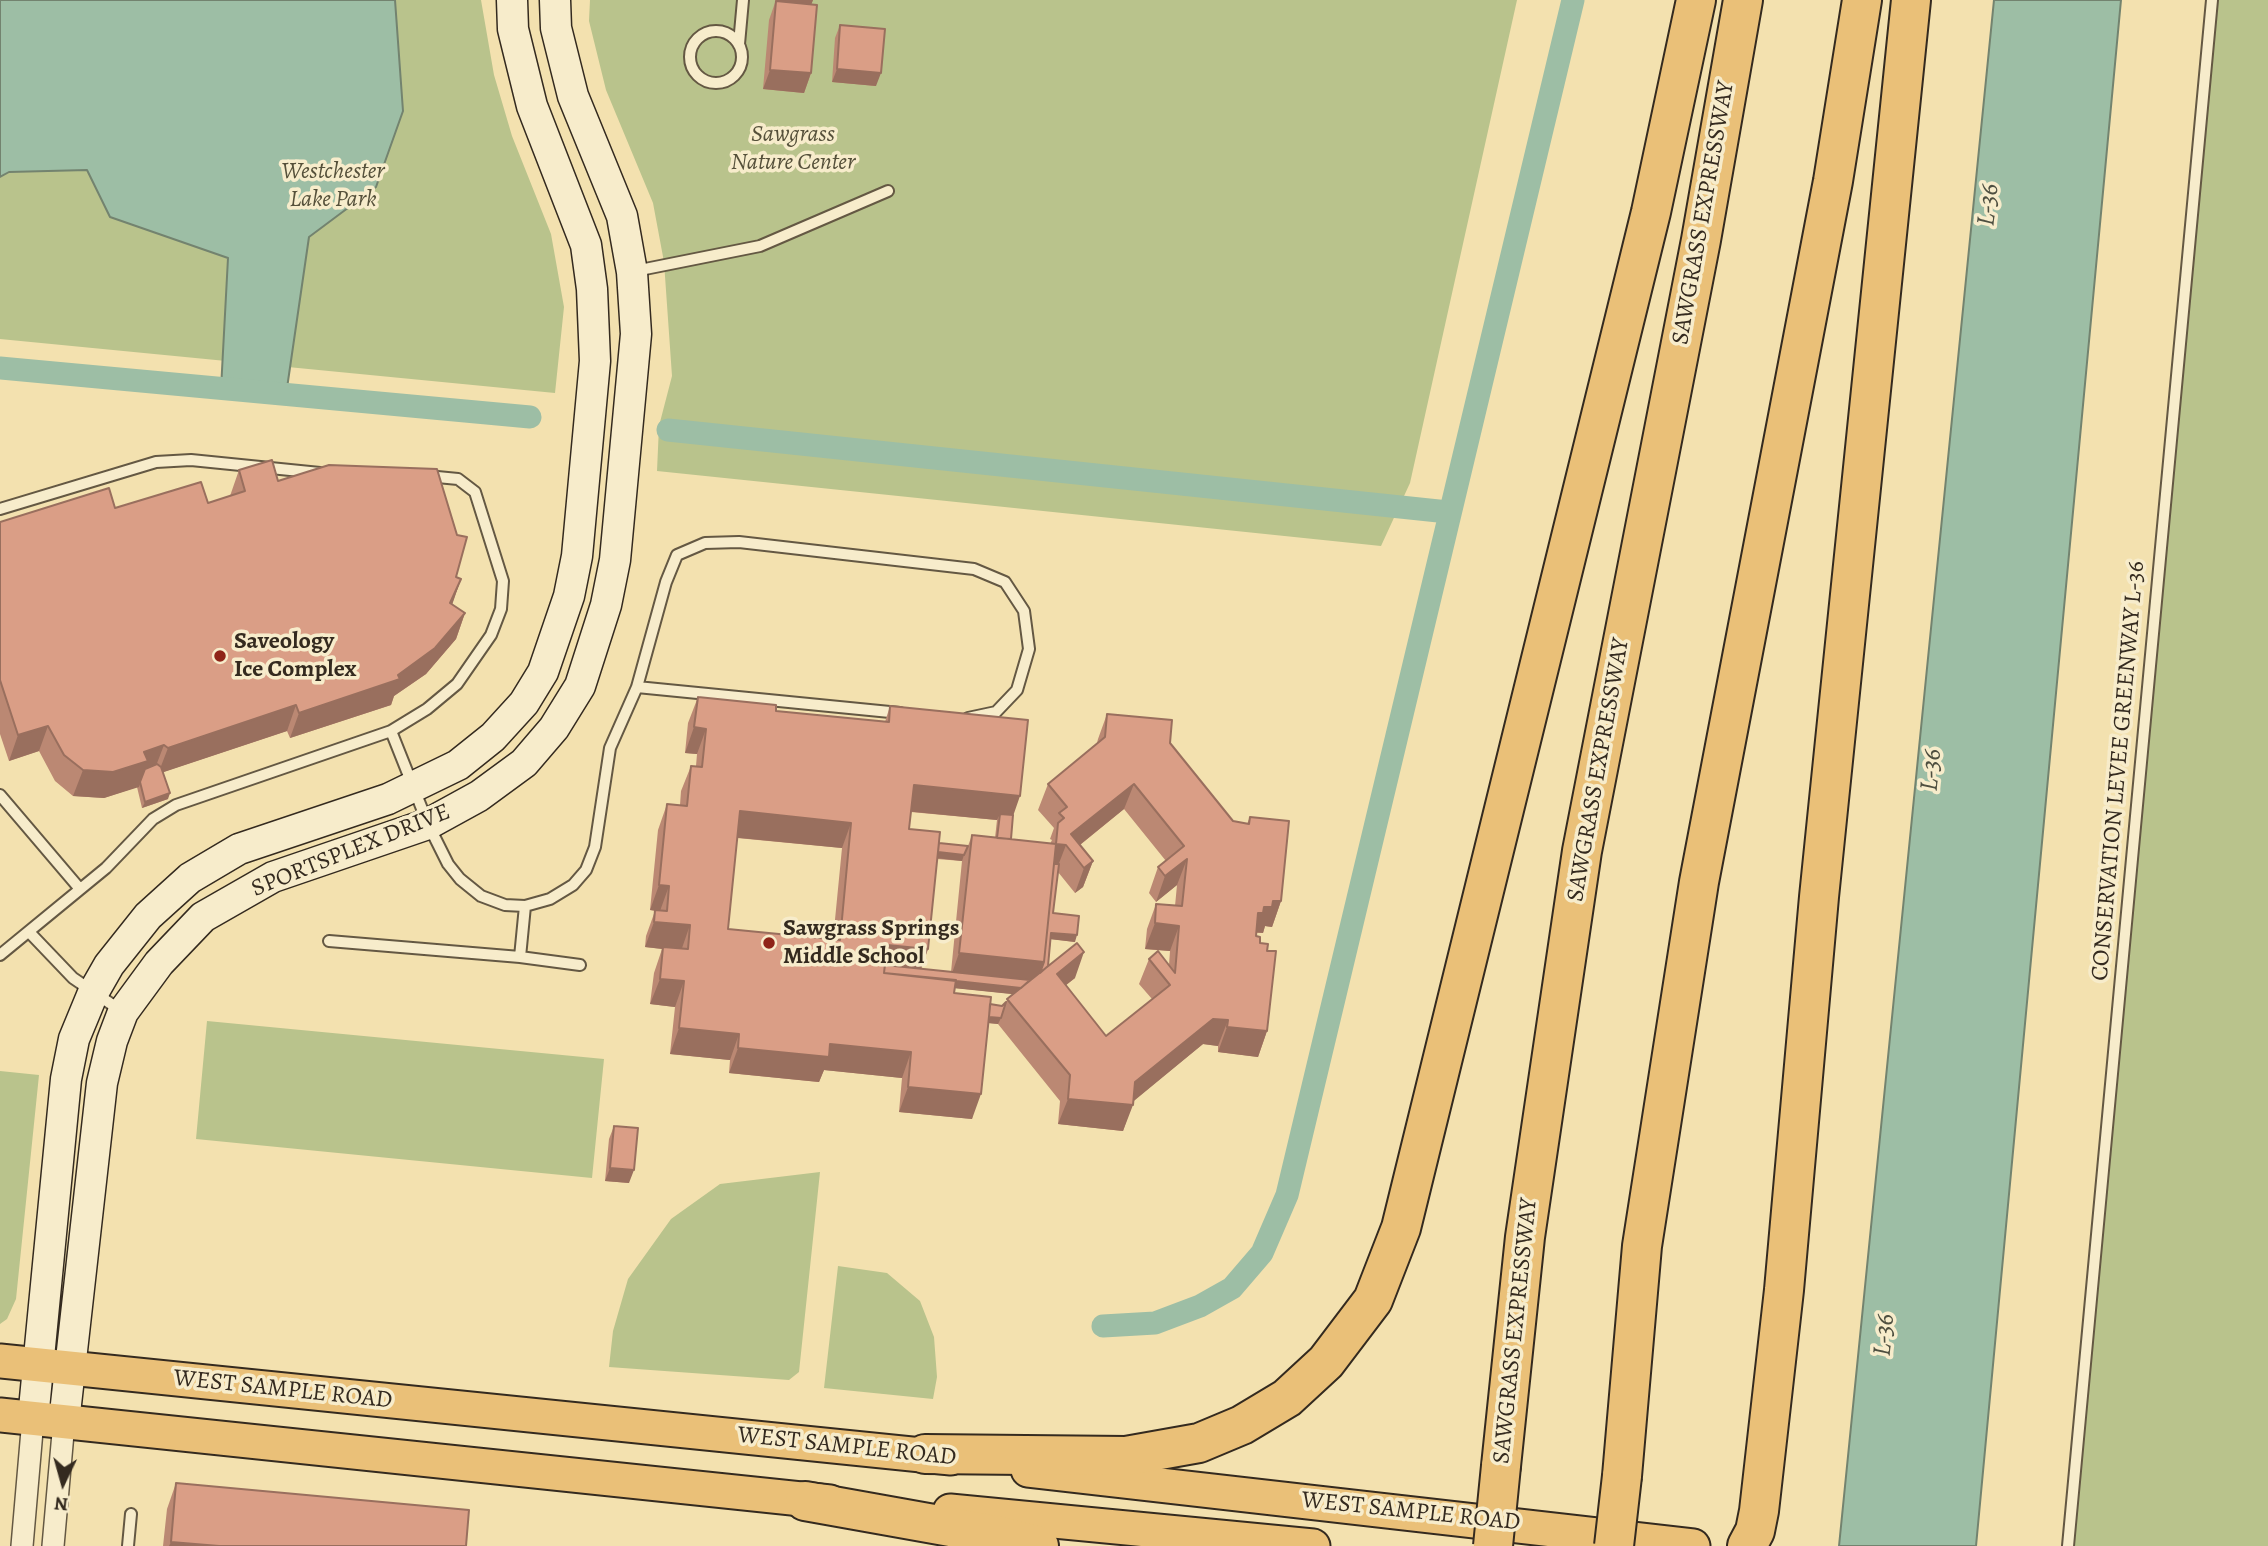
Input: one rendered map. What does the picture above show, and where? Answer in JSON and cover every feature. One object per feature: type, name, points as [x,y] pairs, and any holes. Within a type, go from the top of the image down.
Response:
[{"type":"highway","points":[[925,1454],[1126,1455],[1175,1449],[1210,1439],[1266,1411],[1308,1381],[1344,1342],[1373,1300],[1401,1228],[1651,212],[1696,0]]},
{"type":"highway","name":"SAWGRASS EXPRESSWAY","points":[[1493,1546],[1525,1237],[1582,850],[1701,240],[1743,0]]},
{"type":"highway","points":[[1614,1546],[1642,1246],[1699,881],[1833,181],[1862,0]]},
{"type":"highway","points":[[1747,1546],[1755,1531],[1759,1511],[1784,1290],[1819,897],[1911,0]]},
{"type":"highway","points":[[805,1501],[995,1535],[1039,1546]]},
{"type":"main road","name":"WEST SAMPLE ROAD","points":[[0,1361],[925,1454],[1034,1470],[1693,1546]]},
{"type":"main road","name":"WEST SAMPLE ROAD","points":[[0,1416],[805,1501],[940,1510],[1313,1546]]},
{"type":"street","name":"SPORTSPLEX DRIVE","points":[[49,1420],[38,1365],[60,1115],[74,1039],[93,993],[109,965],[149,916],[190,878],[239,849],[388,799],[458,765],[493,737],[524,703],[543,673],[569,596],[577,556],[595,361],[593,289],[586,245],[561,174],[532,106],[513,29],[512,0]]},
{"type":"street","name":"SPORTSPLEX DRIVE","points":[[49,1420],[71,1368],[102,1083],[123,1012],[159,963],[203,918],[273,877],[428,824],[480,796],[524,763],[554,728],[580,686],[606,605],[615,560],[635,356],[633,280],[622,216],[573,96],[556,28],[555,0]]},
{"type":"street","points":[[593,289],[633,280]]},
{"type":"street","points":[[543,673],[580,686]]},
{"type":"street","points":[[22,1546],[49,1420]]},
{"type":"street","points":[[49,1420],[53,1546]]},
{"type":"lane","points":[[739,44],[726,33],[709,32],[695,41],[691,49],[691,66],[702,79],[710,82],[726,81],[739,69],[743,0]]},
{"type":"lane","name":"CONSERVATION LEVEE GREENWAY L-36","points":[[2068,1546],[2212,0]]},
{"type":"lane","points":[[633,280],[760,246],[888,191]]},
{"type":"lane","points":[[0,495],[2,508],[156,463],[191,460],[331,474]]},
{"type":"lane","points":[[0,955],[30,933],[80,889],[153,820],[176,805],[391,731],[427,709],[457,684],[477,659],[501,609],[503,582],[475,492],[458,479],[418,475]]},
{"type":"lane","points":[[391,731],[428,824],[448,864],[460,879],[481,896],[505,905],[525,906],[550,899],[573,885],[586,870],[596,848],[610,748],[637,687],[666,582],[677,555],[705,543],[739,542],[974,569],[1005,582],[1024,611],[1029,649],[1017,690],[996,712],[961,719]]},
{"type":"lane","points":[[637,687],[906,714]]},
{"type":"lane","points":[[0,795],[80,889]]},
{"type":"lane","points":[[520,957],[525,906]]},
{"type":"lane","points":[[30,933],[72,978],[123,1012]]},
{"type":"lane","points":[[329,941],[520,957],[580,965]]},
{"type":"lane","points":[[128,1546],[131,1514]]},
{"type":"green space","name":"Westchester Lake Park","points":[[0,0],[481,0],[494,75],[512,136],[551,234],[564,307],[555,393],[0,339]]},
{"type":"green space","name":"Sawgrass Nature Center","points":[[590,0],[1517,0],[1410,483],[1381,546],[657,471],[659,426],[672,376],[664,262],[653,203],[606,90],[589,21]]},
{"type":"green space","points":[[2212,0],[2268,0],[2268,1546],[2068,1546]]},
{"type":"green space","points":[[207,1021],[604,1059],[592,1178],[196,1139]]},
{"type":"green space","points":[[0,1071],[39,1075],[16,1299],[7,1319],[0,1324]]},
{"type":"green space","points":[[820,1172],[799,1372],[789,1380],[609,1367],[613,1331],[628,1279],[671,1219],[720,1184]]},
{"type":"green space","points":[[838,1266],[887,1273],[920,1301],[934,1337],[937,1377],[933,1399],[824,1388]]},
{"type":"water","points":[[0,0],[395,0],[403,111],[376,187],[309,237],[286,395],[221,389],[228,258],[110,217],[87,170],[9,172],[0,177]]},
{"type":"water","name":"L-36","points":[[1994,0],[2121,0],[1976,1546],[1839,1546]]},
{"type":"building","points":[[776,1],[817,5],[811,73],[770,70]]},
{"type":"building","points":[[840,25],[885,29],[881,73],[837,69]]},
{"type":"building","name":"Saveology Ice Complex","points":[[272,460],[278,481],[329,465],[437,469],[457,535],[467,537],[456,577],[461,579],[450,603],[465,613],[435,648],[398,675],[400,679],[299,713],[296,705],[168,748],[164,745],[144,752],[148,761],[113,772],[83,770],[64,755],[48,726],[18,735],[0,680],[0,522],[109,488],[115,508],[201,482],[208,503],[245,491],[239,470]]},
{"type":"building","points":[[698,697],[776,705],[776,711],[889,722],[890,706],[1028,720],[1020,796],[914,785],[909,829],[940,832],[928,949],[887,945],[884,973],[956,980],[954,993],[991,997],[981,1094],[908,1087],[911,1052],[830,1044],[829,1057],[738,1048],[739,1034],[679,1028],[684,981],[660,979],[663,947],[688,949],[690,925],[654,922],[655,910],[667,911],[669,886],[659,885],[667,804],[687,806],[691,766],[702,767],[706,729],[694,727]],"holes":[[[740,811],[851,823],[840,940],[728,929]]]},
{"type":"building","points":[[1107,714],[1172,720],[1170,743],[1233,821],[1249,824],[1250,817],[1289,821],[1281,901],[1273,901],[1272,907],[1264,907],[1263,913],[1258,913],[1256,936],[1260,937],[1260,943],[1268,944],[1267,951],[1276,951],[1267,1031],[1227,1027],[1228,1020],[1213,1019],[1135,1082],[1133,1105],[1068,1099],[1070,1075],[1007,999],[1077,943],[1084,952],[1057,974],[1106,1036],[1170,985],[1149,959],[1158,951],[1175,973],[1179,926],[1155,923],[1156,904],[1182,906],[1187,859],[1165,876],[1158,867],[1184,846],[1134,784],[1071,834],[1093,861],[1084,868],[1066,845],[1056,844],[1058,823],[1064,818],[1059,813],[1067,807],[1048,784],[1105,737]]},
{"type":"building","points":[[157,764],[161,767],[170,793],[145,802],[140,782],[145,769]]},
{"type":"building","points":[[1000,814],[1013,815],[1011,839],[997,838]]},
{"type":"building","points":[[972,835],[1056,844],[1044,962],[959,953]]},
{"type":"building","points":[[939,843],[968,846],[964,855],[938,852]]},
{"type":"building","points":[[1054,864],[1059,864],[1053,913],[1079,916],[1077,935],[1051,933],[1048,966],[1040,973],[1044,962]]},
{"type":"building","points":[[885,965],[1030,980],[1021,988],[884,973]]},
{"type":"building","points":[[1006,1002],[1001,1018],[989,1017],[990,1004],[1002,1006]]},
{"type":"building","points":[[614,1126],[638,1128],[634,1170],[610,1168]]},
{"type":"building","points":[[176,1483],[469,1510],[466,1546],[219,1546],[171,1542]]},
{"type":"waterway","points":[[1103,1326],[1155,1323],[1200,1306],[1232,1288],[1262,1253],[1287,1195],[1573,0]]},
{"type":"waterway","points":[[0,368],[530,417]]},
{"type":"waterway","points":[[668,430],[1448,512]]},
{"type":"place","name":"Saveology Ice Complex","points":[[220,656]]},
{"type":"place","name":"Sawgrass Springs Middle School","points":[[769,943]]}]
